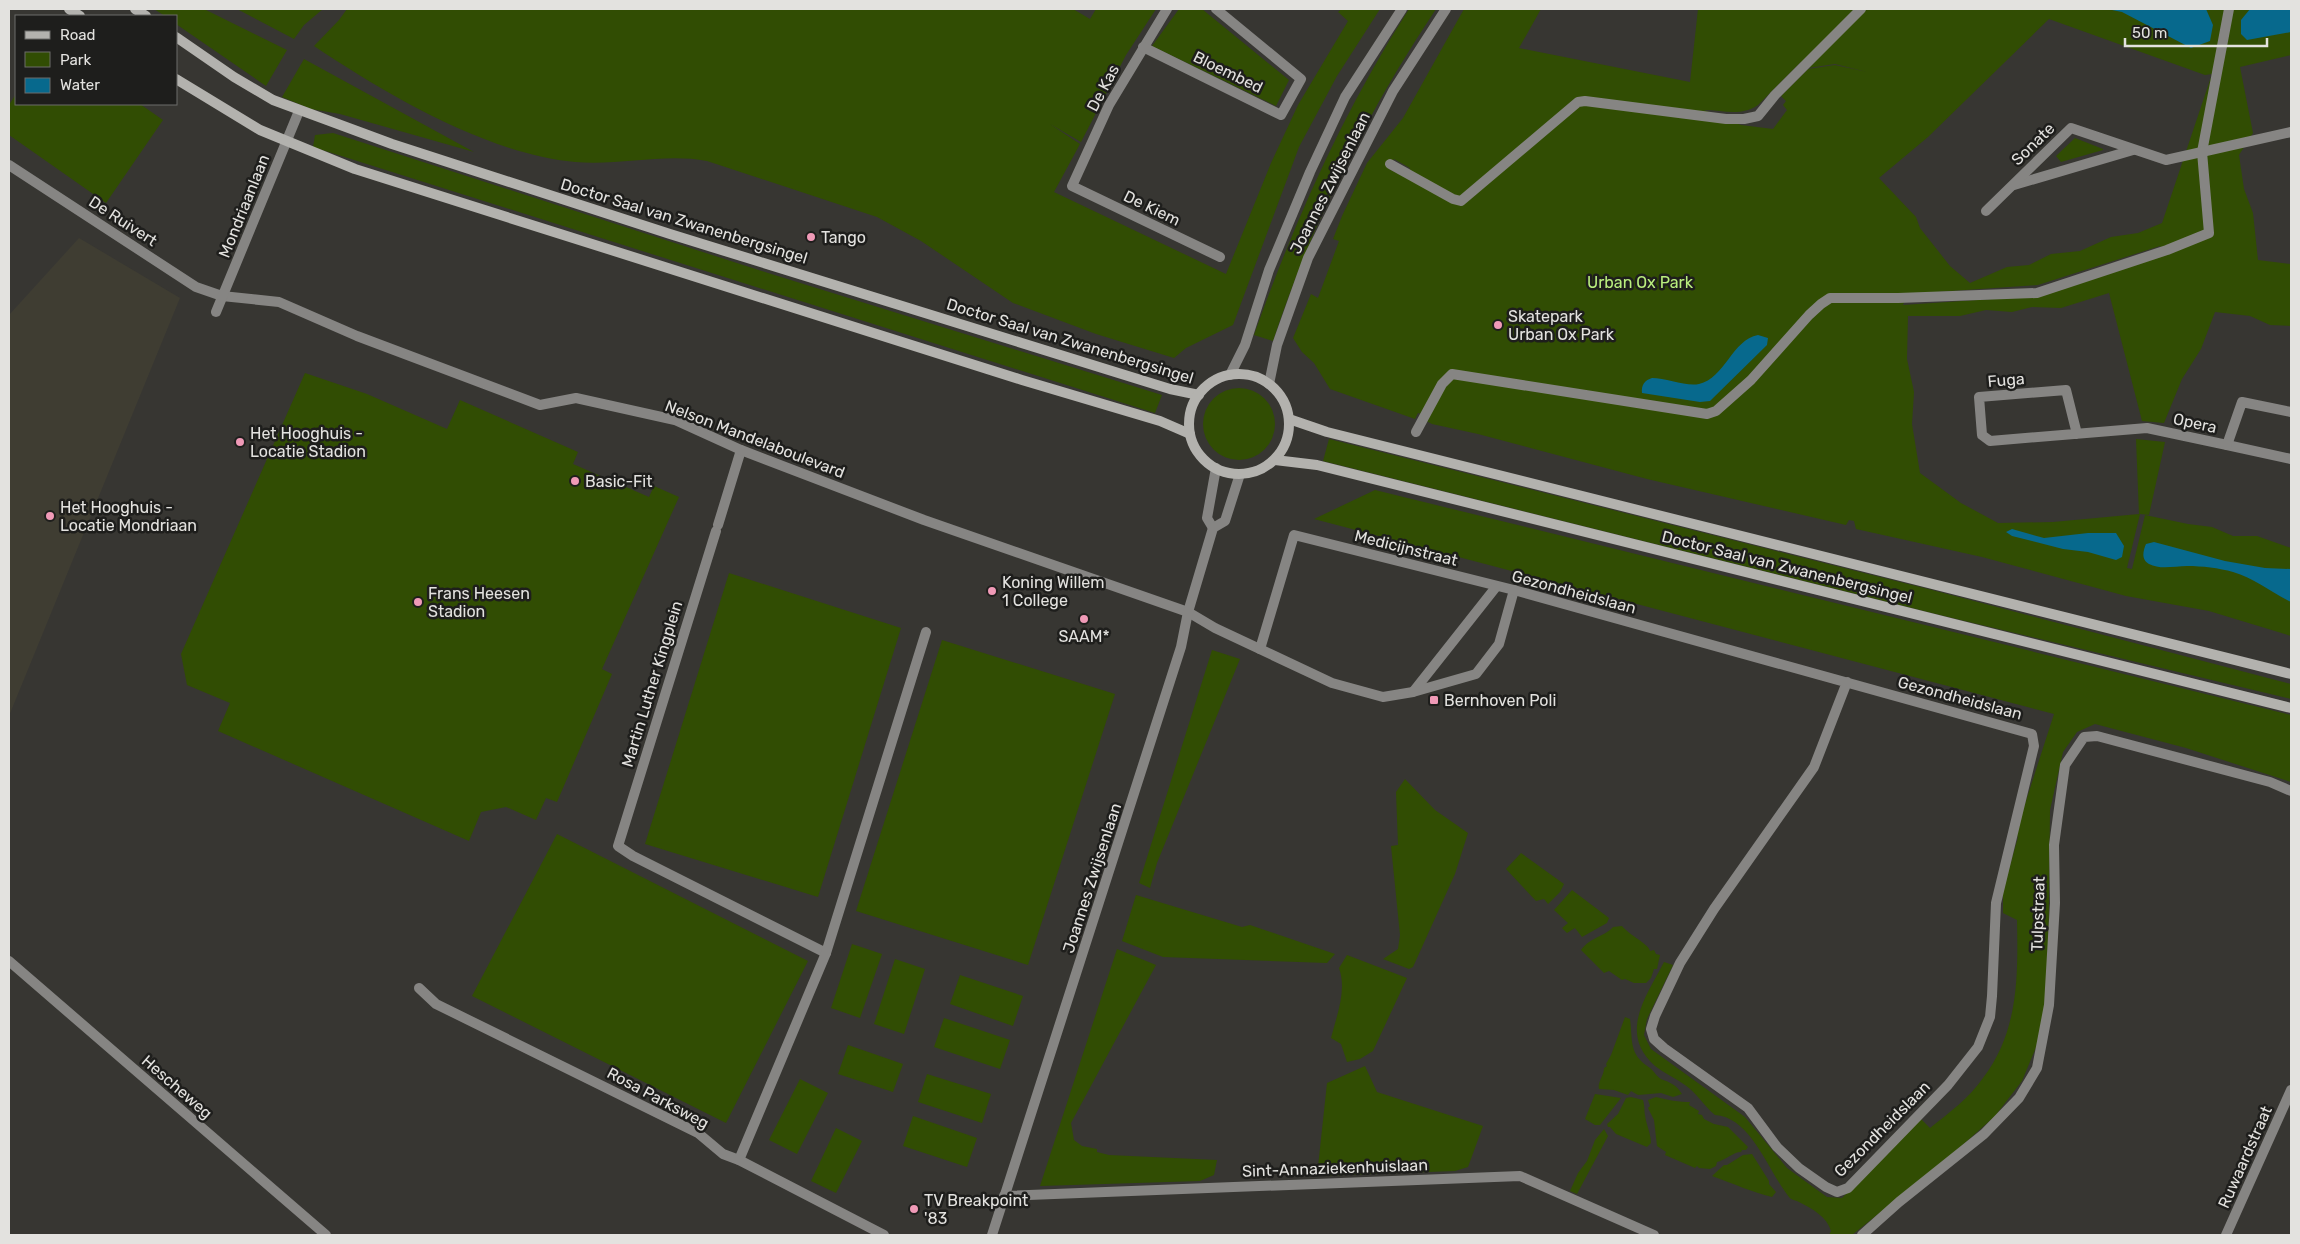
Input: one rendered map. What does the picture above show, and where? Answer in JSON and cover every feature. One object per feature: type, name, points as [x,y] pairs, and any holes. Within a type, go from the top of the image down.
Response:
[{"type":"main road","name":"Doctor Saal van Zwanenbergsingel","points":[[178,38],[234,77],[273,100],[392,144],[670,234],[1170,389],[1199,396]]},
{"type":"main road","points":[[178,80],[216,106],[260,130],[355,169],[1022,380],[1160,421],[1190,434]]},
{"type":"main road","points":[[1230,375],[1250,376],[1269,384],[1283,399],[1289,419],[1286,441],[1275,460],[1259,470],[1240,474],[1216,468],[1199,454],[1190,434],[1192,408],[1199,396],[1212,382],[1230,375]]},
{"type":"main road","name":"Doctor Saal van Zwanenbergsingel","points":[[1289,419],[1327,432],[2291,674]]},
{"type":"main road","name":"Doctor Saal van Zwanenbergsingel","points":[[1275,460],[1317,466],[2291,708]]},
{"type":"street","name":"De Kas","points":[[1072,186],[1109,105],[1167,9]]},
{"type":"street","name":"Bloembed","points":[[1143,47],[1281,115],[1301,79],[1216,9]]},
{"type":"street","name":"Joannes Zwijsenlaan","points":[[1230,375],[1245,345],[1269,270],[1310,172],[1345,97],[1402,9]]},
{"type":"street","name":"Joannes Zwijsenlaan","points":[[1269,384],[1277,345],[1308,258],[1393,91],[1446,9]]},
{"type":"street","points":[[1390,164],[1453,199],[1461,201],[1578,102],[1586,101],[1726,119],[1744,119],[1758,116],[1775,95],[1861,9]]},
{"type":"street","points":[[1416,432],[1442,384],[1452,374],[1707,414],[1716,411],[1751,380],[1809,315],[1830,298],[1898,298],[2037,293],[2167,250],[2209,232],[2202,152],[2229,9]]},
{"type":"street","name":"Mondriaanlaan","points":[[216,312],[299,111]]},
{"type":"street","name":"Sonate","points":[[1986,211],[2071,128],[2166,160],[2291,132]]},
{"type":"street","name":"Sonate","points":[[2012,186],[2133,150]]},
{"type":"street","name":"De Ruivert","points":[[9,164],[196,287],[222,296]]},
{"type":"street","name":"De Kiem","points":[[1072,186],[1220,257]]},
{"type":"street","name":"Nelson Mandelaboulevard","points":[[222,296],[279,302],[357,336],[525,401],[540,405],[576,398],[675,420],[741,450],[924,520],[1188,612]]},
{"type":"street","name":"Fuga","points":[[2077,434],[2066,390],[1979,397],[1982,436],[1990,441],[2077,434],[2147,428],[2156,430]]},
{"type":"street","name":"Opera","points":[[2226,446],[2242,402],[2291,412]]},
{"type":"street","name":"Opera","points":[[2156,430],[2291,459]]},
{"type":"street","name":"Martin Luther Kingplein","points":[[741,450],[618,846],[632,856],[826,953]]},
{"type":"street","name":"Joannes Zwijsenlaan","points":[[992,1235],[1181,647],[1188,612],[1213,528],[1208,518],[1216,468]]},
{"type":"street","name":"Joannes Zwijsenlaan","points":[[1213,528],[1225,521],[1240,474]]},
{"type":"street","name":"Medicijnstraat","points":[[1260,649],[1294,535],[1496,587]]},
{"type":"street","points":[[1413,692],[1496,587]]},
{"type":"street","name":"Gezondheidslaan","points":[[1496,587],[1514,590],[1847,682],[2032,734],[2034,746],[1996,903],[1991,1010],[1978,1047],[1948,1085],[1848,1188],[1837,1192],[1826,1187],[1798,1168],[1777,1147],[1748,1108],[1664,1048],[1654,1039],[1652,1028],[1655,1016],[1680,963],[1714,909],[1814,767],[1847,682]]},
{"type":"street","points":[[1188,612],[1215,628],[1332,683],[1383,697],[1413,692],[1476,674],[1499,644],[1514,590]]},
{"type":"street","points":[[739,1160],[826,953],[926,632]]},
{"type":"street","name":"Tulpstraat","points":[[1862,1235],[1899,1202],[1984,1134],[2020,1098],[2037,1068],[2049,1005],[2055,903],[2054,845],[2065,766],[2084,737],[2097,736],[2107,738],[2270,782],[2291,791]]},
{"type":"street","name":"Hescheweg","points":[[9,961],[326,1235]]},
{"type":"street","name":"Rosa Parksweg","points":[[419,988],[436,1004],[698,1133],[723,1154],[739,1160],[884,1235]]},
{"type":"street","name":"Ruwaardstraat","points":[[2226,1235],[2291,1090]]},
{"type":"street","name":"Sint-Annaziekenhuislaan","points":[[1004,1196],[1520,1176],[1654,1235]]},
{"type":"shaded area","name":"Het Hooghuis - Locatie Mondriaan","points":[[79,238],[180,298],[9,716],[9,315]]},
{"type":"green space","points":[[154,9],[204,9],[287,50],[266,86],[178,25],[178,15],[163,15]]},
{"type":"green space","points":[[237,9],[323,9],[304,25],[294,39]]},
{"type":"green space","points":[[347,9],[1073,9],[1090,19],[1096,9],[1156,9],[1126,55],[1081,142],[1050,124],[1080,144],[1054,192],[1226,274],[1271,163],[1298,105],[1348,21],[1338,12],[1341,9],[1380,9],[1337,76],[1299,147],[1233,325],[1186,348],[1174,358],[1096,334],[1013,303],[921,241],[877,217],[707,161],[674,158],[592,163],[575,162],[541,157],[473,134],[405,102],[314,46]]},
{"type":"green space","points":[[1179,9],[1202,9],[1289,80],[1276,106],[1152,46]]},
{"type":"green space","points":[[1409,9],[1436,9],[1387,88],[1343,169],[1305,254],[1273,341],[1254,335],[1303,209],[1322,168],[1363,87]]},
{"type":"green space","name":"Urban Ox Park","points":[[1464,9],[1541,9],[1519,48],[1690,82],[1698,9],[2291,9],[2291,55],[2240,67],[2253,133],[2239,155],[2244,189],[2253,213],[2258,260],[2291,264],[2291,326],[2270,325],[2250,316],[2215,312],[2201,349],[2182,379],[2164,423],[2142,421],[2109,293],[2061,308],[2032,307],[2012,312],[1986,310],[1960,316],[1908,316],[1907,359],[1914,392],[1912,424],[1920,473],[1961,503],[1998,523],[2053,522],[2139,514],[2136,439],[2165,442],[2149,515],[2140,514],[2127,568],[2132,569],[2145,515],[2212,527],[2233,536],[2257,536],[2291,548],[2291,636],[2209,611],[2126,596],[1982,557],[1856,529],[1854,521],[1849,520],[1846,525],[1647,479],[1478,434],[1432,424],[1426,421],[1428,416],[1418,413],[1415,419],[1330,389],[1314,363],[1302,352],[1293,338],[1311,294],[1318,298],[1339,241],[1333,239],[1367,163],[1403,118]],"holes":[[[2049,19],[2205,75],[2212,74],[2162,223],[2138,233],[2111,237],[2080,251],[2051,254],[2029,265],[2007,267],[1970,283],[1950,266],[1920,228],[1916,217],[1879,178],[1928,137]],[[1801,62],[1808,68],[1835,64],[1867,72],[1835,65],[1808,69],[1781,96],[1786,101],[1783,105],[1787,110],[1773,129],[1741,125],[1704,110],[1738,112],[1758,105]],[[1394,159],[1410,168],[1405,177],[1389,169]],[[2160,246],[2164,255],[2036,296],[1903,305],[1908,294],[2038,285]]]},
{"type":"green space","points":[[304,59],[474,152],[340,114],[311,109],[282,97]]},
{"type":"green space","points":[[15,96],[15,105],[141,105],[163,120],[106,203],[9,135],[9,105]]},
{"type":"green space","points":[[333,133],[768,273],[1162,395],[1155,413],[313,147],[315,135]]},
{"type":"green space","points":[[2075,138],[2103,150],[2061,162],[2056,156]]},
{"type":"green space","name":"Frans Heesen Stadion","points":[[305,373],[367,394],[447,429],[460,400],[578,452],[573,464],[649,497],[654,486],[679,497],[602,669],[612,674],[557,802],[546,798],[536,820],[506,807],[481,812],[469,841],[218,731],[230,703],[187,685],[181,654]]},
{"type":"green space","points":[[1246,388],[1265,398],[1273,410],[1275,424],[1273,438],[1265,450],[1253,458],[1232,460],[1213,450],[1205,438],[1203,417],[1213,398],[1225,390]]},
{"type":"green space","points":[[1329,439],[1932,590],[2291,684],[2291,699],[1940,615],[1323,461]]},
{"type":"green space","points":[[1375,490],[2291,715],[2291,782],[2186,748],[2095,724],[2077,732],[2063,752],[2050,810],[2048,982],[2039,1040],[2022,1081],[1995,1116],[1948,1158],[1852,1235],[1829,1235],[1831,1231],[1829,1226],[1819,1214],[1789,1197],[1758,1147],[1739,1125],[1728,1118],[1715,1115],[1689,1088],[1655,1066],[1644,1053],[1638,1041],[1637,1028],[1643,1002],[1664,962],[1673,965],[1647,1019],[1644,1035],[1651,1049],[1745,1117],[1787,1168],[1827,1197],[1842,1198],[1921,1119],[1930,1128],[1965,1099],[1983,1078],[1995,1060],[2004,1041],[2014,1002],[2017,920],[2003,913],[2003,891],[2018,837],[2015,835],[2054,714],[1314,519]]},
{"type":"green space","points":[[729,573],[901,628],[818,897],[645,844]]},
{"type":"green space","points":[[942,640],[1115,694],[1028,965],[856,911]]},
{"type":"green space","points":[[1212,650],[1240,659],[1157,863],[1150,888],[1139,883]]},
{"type":"green space","points":[[1405,779],[1435,810],[1468,833],[1455,874],[1413,967],[1409,969],[1383,959],[1398,949],[1400,935],[1391,846],[1398,845],[1396,792]]},
{"type":"green space","points":[[557,834],[808,961],[726,1123],[472,996]]},
{"type":"green space","points":[[1521,853],[1564,884],[1560,892],[1548,904],[1544,899],[1536,901],[1506,869]]},
{"type":"green space","points":[[1572,890],[1609,918],[1607,923],[1582,937],[1575,928],[1567,933],[1562,928],[1568,923],[1554,910]]},
{"type":"green space","points":[[1136,895],[1242,927],[1250,925],[1335,954],[1327,963],[1163,957],[1122,941]]},
{"type":"green space","points":[[1622,926],[1646,945],[1650,951],[1654,950],[1656,954],[1660,955],[1657,969],[1654,969],[1651,978],[1646,983],[1622,980],[1609,971],[1604,973],[1581,950],[1589,942],[1613,927]]},
{"type":"green space","points":[[852,944],[882,954],[860,1018],[831,1008]]},
{"type":"green space","points":[[1117,949],[1156,965],[1071,1123],[1074,1140],[1082,1146],[1097,1149],[1097,1152],[1109,1155],[1217,1160],[1214,1175],[1200,1181],[1040,1186]]},
{"type":"green space","points":[[1347,955],[1407,978],[1373,1051],[1360,1059],[1347,1062],[1341,1044],[1331,1038],[1342,994],[1339,968]]},
{"type":"green space","points":[[895,959],[925,969],[904,1034],[874,1024]]},
{"type":"green space","points":[[960,975],[1023,996],[1013,1026],[950,1004]]},
{"type":"green space","points":[[1625,1017],[1630,1019],[1633,1046],[1638,1057],[1660,1078],[1675,1086],[1682,1094],[1673,1097],[1661,1093],[1638,1095],[1631,1091],[1628,1095],[1614,1090],[1599,1089],[1604,1068],[1607,1066],[1606,1064]]},
{"type":"green space","points":[[944,1018],[1010,1040],[1000,1069],[934,1047]]},
{"type":"green space","points":[[848,1045],[903,1064],[893,1092],[838,1074]]},
{"type":"green space","points":[[1365,1066],[1377,1092],[1483,1126],[1468,1167],[1455,1171],[1317,1176],[1327,1083]]},
{"type":"green space","points":[[927,1074],[991,1094],[982,1123],[918,1102]]},
{"type":"green space","points":[[800,1079],[828,1093],[797,1154],[769,1140]]},
{"type":"green space","points":[[1595,1094],[1621,1098],[1600,1125],[1595,1125],[1585,1119]]},
{"type":"green space","points":[[1631,1097],[1643,1100],[1651,1140],[1647,1147],[1616,1134],[1607,1124],[1618,1114],[1626,1098]]},
{"type":"green space","points":[[1656,1097],[1690,1102],[1689,1105],[1699,1111],[1698,1114],[1702,1115],[1704,1119],[1714,1124],[1728,1127],[1748,1147],[1746,1150],[1742,1150],[1717,1162],[1716,1166],[1710,1169],[1697,1166],[1695,1168],[1665,1155],[1666,1152],[1657,1146],[1654,1120],[1648,1108],[1650,1106],[1648,1100]]},
{"type":"green space","points":[[913,1116],[977,1138],[967,1167],[903,1146]]},
{"type":"green space","points":[[836,1128],[862,1141],[836,1193],[811,1181]]},
{"type":"green space","points":[[1604,1129],[1608,1136],[1577,1194],[1570,1191],[1578,1173],[1587,1161],[1595,1140]]},
{"type":"green space","points":[[1752,1154],[1769,1184],[1776,1192],[1772,1197],[1712,1176],[1724,1165],[1743,1155]]},
{"type":"water","points":[[2107,9],[2206,9],[2213,25],[2210,41],[2191,48],[2122,12]]},
{"type":"water","points":[[2250,9],[2291,9],[2291,32],[2247,40],[2241,34],[2241,20]]},
{"type":"water","points":[[1758,335],[1768,338],[1767,345],[1710,401],[1700,402],[1642,393],[1644,383],[1652,378],[1694,385],[1708,380],[1716,375],[1741,344],[1749,338]]},
{"type":"water","points":[[2012,529],[2044,538],[2088,533],[2116,533],[2124,546],[2122,557],[2116,560],[2088,552],[2063,549],[2012,536],[2006,532]]},
{"type":"water","points":[[2154,542],[2225,561],[2265,568],[2291,569],[2291,602],[2255,581],[2222,569],[2153,566],[2146,562],[2143,555],[2146,544]]},
{"type":"place","name":"Tango","points":[[811,237]]},
{"type":"place","name":"Skatepark Urban Ox Park","points":[[1498,325]]},
{"type":"place","name":"Het Hooghuis - Locatie Stadion","points":[[240,442]]},
{"type":"place","name":"Basic-Fit","points":[[575,481]]},
{"type":"place","name":"Het Hooghuis - Locatie Mondriaan","points":[[50,516]]},
{"type":"place","name":"Koning Willem 1 College","points":[[992,591]]},
{"type":"place","name":"Frans Heesen Stadion","points":[[418,602]]},
{"type":"place","name":"SAAM*","points":[[1084,619]]},
{"type":"place","name":"Bernhoven Poli","points":[[1434,700]]},
{"type":"place","name":"TV Breakpoint '83","points":[[914,1209]]}]
